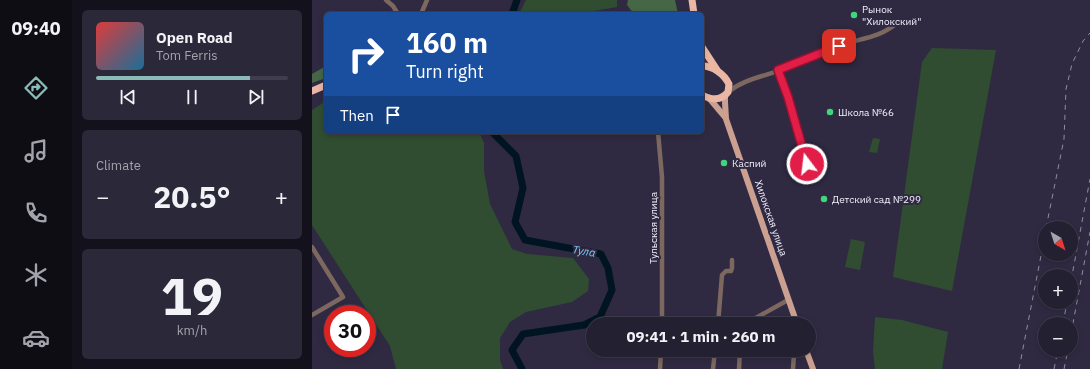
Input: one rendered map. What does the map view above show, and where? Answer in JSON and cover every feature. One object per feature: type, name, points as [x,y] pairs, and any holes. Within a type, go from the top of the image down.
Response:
[{"type":"highway","points":[[692,0],[694,12]]},
{"type":"highway","points":[[704,50],[717,70],[729,84],[727,94],[714,99],[704,96]]},
{"type":"highway","points":[[704,66],[717,70]]},
{"type":"highway","points":[[312,91],[324,86]]},
{"type":"main road","points":[[726,119],[725,102],[727,94]]},
{"type":"main road","points":[[704,96],[726,119]]},
{"type":"main road","name":"Хилокская улица","points":[[726,119],[794,317]]},
{"type":"main road","points":[[809,357],[813,369]]},
{"type":"street","points":[[386,0],[393,6],[397,12]]},
{"type":"street","points":[[422,12],[427,0]]},
{"type":"street","points":[[727,94],[738,84],[839,46],[866,39],[888,31],[897,23]]},
{"type":"street","points":[[778,70],[788,97],[807,164]]},
{"type":"street","points":[[727,80],[738,84]]},
{"type":"street","name":"Тульская улица","points":[[658,134],[662,177],[662,317]]},
{"type":"street","points":[[312,247],[343,297],[312,315]]},
{"type":"street","points":[[719,317],[722,274],[731,270],[732,260]]},
{"type":"street","points":[[758,317],[788,300]]},
{"type":"street","points":[[660,369],[661,357]]},
{"type":"street","points":[[713,369],[714,357]]},
{"type":"street","points":[[739,369],[740,357]]},
{"type":"street","points":[[793,369],[794,357]]},
{"type":"green space","points":[[526,0],[617,0],[617,7],[588,12],[520,12]]},
{"type":"green space","points":[[628,0],[675,0],[678,12],[632,12],[627,5]]},
{"type":"green space","points":[[932,48],[996,50],[952,291],[893,277],[922,62]]},
{"type":"green space","points":[[324,67],[324,79],[312,83],[312,74]]},
{"type":"green space","points":[[324,102],[324,134],[480,134],[484,143],[484,171],[490,204],[512,249],[527,254],[573,258],[589,279],[588,291],[572,302],[526,312],[510,322],[500,338],[500,360],[503,369],[396,369],[390,346],[376,324],[376,305],[364,305],[312,225],[312,110]]},
{"type":"green space","points":[[873,138],[880,139],[877,153],[869,152]]},
{"type":"green space","points":[[851,239],[865,242],[860,270],[845,267]]},
{"type":"green space","points":[[875,317],[902,320],[948,332],[942,369],[875,369],[873,352]]},
{"type":"waterway","name":"Тула","points":[[513,12],[517,0]]},
{"type":"waterway","name":"Тула","points":[[494,134],[516,156],[523,188],[515,222],[525,240],[601,254],[608,268],[612,290],[600,317],[584,325],[523,334],[512,350],[522,369]]},
{"type":"railway","points":[[1047,221],[1064,139],[1066,89],[1072,64],[1083,41],[1090,33]]},
{"type":"railway","points":[[1073,269],[1090,179]]},
{"type":"railway","points":[[1074,317],[1090,232]]},
{"type":"railway","points":[[1019,369],[1040,261]]},
{"type":"railway","points":[[1064,317],[1066,309]]},
{"type":"railway","points":[[1054,369],[1057,357]]},
{"type":"railway","points":[[1064,369],[1067,357]]},
{"type":"place","name":"Рынок \"Хилокский\"","points":[[854,15]]},
{"type":"place","name":"Школа №66","points":[[830,112]]},
{"type":"place","name":"Каспий","points":[[724,163]]},
{"type":"place","name":"Детский сад №299","points":[[824,199]]},
{"type":"route","points":[[807,164],[788,97],[778,70],[839,46]]}]
